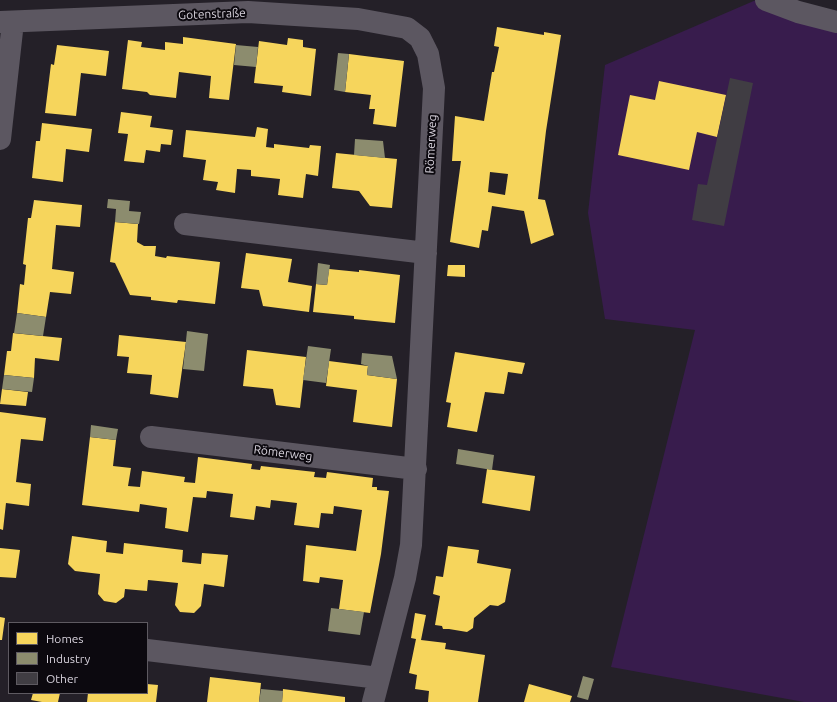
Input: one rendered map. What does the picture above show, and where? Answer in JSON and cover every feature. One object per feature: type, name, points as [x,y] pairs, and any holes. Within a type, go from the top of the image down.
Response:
[{"type":"street","points":[[766,0],[798,12],[837,22]]},
{"type":"street","name":"Gotenstraße","points":[[7,22],[248,12],[358,19],[407,28],[420,38]]},
{"type":"street","points":[[0,139],[7,22]]},
{"type":"street","name":"Römerweg","points":[[373,702],[405,578],[411,545],[434,88],[428,54],[420,38]]},
{"type":"street","points":[[185,224],[426,253]]},
{"type":"street","name":"Römerweg","points":[[151,437],[416,469]]},
{"type":"street","points":[[148,650],[379,678]]},
{"type":"shaded area","points":[[756,0],[837,24],[837,702],[804,702],[611,667],[695,330],[605,319],[588,213],[605,65]]},
{"type":"building: Homes","points":[[497,27],[544,35],[544,32],[561,35],[546,131],[538,199],[545,200],[554,235],[531,244],[524,211],[492,206],[488,231],[482,230],[479,248],[450,242],[461,161],[452,161],[455,116],[484,121],[492,72],[494,72],[499,47],[494,46]],"holes":[[[490,172],[508,174],[505,195],[488,192]]]},
{"type":"building: Homes","points":[[183,37],[236,44],[229,100],[209,98],[211,76],[179,72],[176,98],[150,95],[147,92],[122,89],[128,40],[142,42],[141,47],[165,50],[165,42],[183,44]]},
{"type":"building: Homes","points":[[288,38],[303,40],[303,47],[316,49],[311,96],[282,92],[283,86],[254,83],[259,41],[287,45]]},
{"type":"building: Homes","points":[[57,45],[109,51],[106,76],[81,73],[76,116],[45,113],[51,64],[54,65]]},
{"type":"building: Homes","points":[[349,54],[404,61],[396,127],[373,124],[375,109],[369,109],[371,95],[345,92]]},
{"type":"building: Homes","points":[[659,81],[726,95],[717,137],[697,132],[689,170],[618,155],[630,95],[655,100]]},
{"type":"building: Homes","points":[[121,112],[152,116],[150,127],[173,130],[171,145],[161,144],[160,152],[146,150],[144,163],[124,161],[128,134],[118,133]]},
{"type":"building: Homes","points":[[42,123],[92,129],[89,152],[66,149],[63,182],[32,178],[36,141],[40,141]]},
{"type":"building: Homes","points":[[257,127],[268,129],[266,147],[274,148],[274,144],[309,148],[310,145],[321,146],[318,176],[306,174],[303,198],[278,195],[280,179],[251,176],[251,170],[237,169],[235,193],[216,190],[218,182],[203,180],[206,160],[183,157],[186,130],[255,137]]},
{"type":"building: Homes","points":[[336,153],[397,159],[392,208],[370,206],[359,191],[332,188]]},
{"type":"building: Homes","points":[[34,200],[82,205],[80,227],[56,225],[52,269],[74,272],[71,294],[50,292],[46,317],[17,313],[20,284],[24,285],[26,265],[23,264],[28,218],[31,218]]},
{"type":"building: Homes","points":[[115,222],[138,224],[137,242],[144,246],[156,246],[155,256],[220,262],[215,304],[178,300],[177,303],[151,300],[151,297],[130,295],[115,263],[110,262]]},
{"type":"building: Homes","points":[[246,253],[292,259],[288,282],[312,286],[309,312],[263,306],[259,290],[241,288]]},
{"type":"building: Homes","points":[[448,265],[465,265],[465,277],[447,276]]},
{"type":"building: Homes","points":[[329,269],[359,272],[359,270],[400,275],[395,323],[354,319],[354,316],[313,312],[316,284],[327,285]]},
{"type":"building: Homes","points":[[13,333],[62,338],[59,361],[35,358],[34,378],[4,375],[7,351],[11,351]]},
{"type":"building: Homes","points":[[119,335],[186,342],[178,398],[150,394],[152,375],[127,373],[129,357],[117,356]]},
{"type":"building: Homes","points":[[247,350],[306,357],[300,408],[276,405],[273,389],[243,386]]},
{"type":"building: Homes","points":[[455,352],[525,363],[522,374],[508,372],[504,394],[485,392],[477,432],[447,427],[451,403],[446,402]]},
{"type":"building: Homes","points":[[329,361],[368,366],[367,375],[397,379],[392,427],[353,422],[357,390],[326,386]]},
{"type":"building: Homes","points":[[2,389],[28,392],[26,406],[0,404]]},
{"type":"building: Homes","points":[[0,412],[46,418],[43,441],[21,439],[16,482],[31,484],[29,506],[6,503],[3,530],[0,529]]},
{"type":"building: Homes","points":[[90,437],[116,440],[113,466],[131,468],[128,486],[140,487],[142,471],[185,477],[184,482],[195,483],[198,457],[252,464],[251,469],[260,470],[261,466],[315,472],[314,477],[326,478],[327,472],[373,478],[372,487],[377,487],[377,490],[389,491],[381,554],[370,613],[339,609],[343,580],[320,577],[319,583],[303,581],[306,545],[356,551],[362,510],[334,506],[333,514],[321,513],[319,528],[294,525],[297,503],[271,500],[270,508],[256,506],[254,520],[230,517],[233,494],[207,491],[206,498],[193,497],[188,532],[165,528],[167,508],[140,504],[139,512],[82,505]]},
{"type":"building: Homes","points":[[487,469],[535,476],[530,511],[482,503]]},
{"type":"building: Homes","points":[[72,536],[107,541],[106,552],[123,554],[124,543],[183,550],[182,562],[201,564],[202,553],[228,555],[224,587],[204,584],[201,606],[194,613],[180,612],[175,605],[178,583],[148,580],[147,591],[125,589],[124,597],[116,603],[104,601],[98,594],[100,574],[75,571],[68,564]]},
{"type":"building: Homes","points":[[448,546],[479,550],[477,563],[511,569],[505,602],[498,606],[490,605],[474,618],[473,628],[467,632],[443,629],[442,626],[435,625],[440,596],[433,594],[436,576],[443,577]]},
{"type":"building: Homes","points":[[0,548],[20,550],[16,578],[0,577]]},
{"type":"building: Homes","points":[[415,613],[426,615],[421,640],[446,643],[445,649],[485,655],[478,702],[428,702],[429,691],[415,689],[417,675],[409,673],[416,639],[411,638]]},
{"type":"building: Homes","points":[[0,617],[5,618],[2,640],[0,640]]},
{"type":"building: Homes","points":[[210,677],[261,683],[259,702],[207,702]]},
{"type":"building: Homes","points":[[148,684],[158,685],[156,702],[87,702],[88,694],[148,694]]},
{"type":"building: Homes","points":[[529,684],[572,696],[570,702],[524,702]]},
{"type":"building: Homes","points":[[283,689],[345,697],[345,702],[282,702]]},
{"type":"building: Homes","points":[[33,694],[60,694],[58,702],[31,700]]},
{"type":"building: Industry","points":[[236,45],[258,47],[256,67],[234,65]]},
{"type":"building: Industry","points":[[338,53],[349,54],[345,92],[334,90]]},
{"type":"building: Industry","points":[[355,139],[383,141],[385,158],[354,155]]},
{"type":"building: Industry","points":[[108,199],[130,201],[129,211],[141,212],[139,224],[115,222],[116,209],[107,208]]},
{"type":"building: Industry","points":[[318,263],[330,265],[327,285],[316,284]]},
{"type":"building: Industry","points":[[17,313],[46,317],[43,336],[14,333]]},
{"type":"building: Industry","points":[[187,331],[208,334],[204,371],[183,369]]},
{"type":"building: Industry","points":[[308,346],[331,349],[326,383],[303,380]]},
{"type":"building: Industry","points":[[362,353],[392,356],[397,379],[367,375],[368,366],[361,364]]},
{"type":"building: Industry","points":[[4,375],[34,378],[32,392],[2,389]]},
{"type":"building: Industry","points":[[91,425],[118,429],[116,440],[90,437]]},
{"type":"building: Industry","points":[[458,449],[494,455],[492,470],[456,464]]},
{"type":"building: Industry","points":[[331,608],[364,612],[360,635],[328,631]]},
{"type":"building: Industry","points":[[583,676],[594,679],[588,700],[577,697]]},
{"type":"building: Industry","points":[[261,689],[283,691],[282,702],[259,702]]},
{"type":"building: Other","points":[[730,78],[753,83],[724,226],[692,220],[698,184],[707,185]]}]
